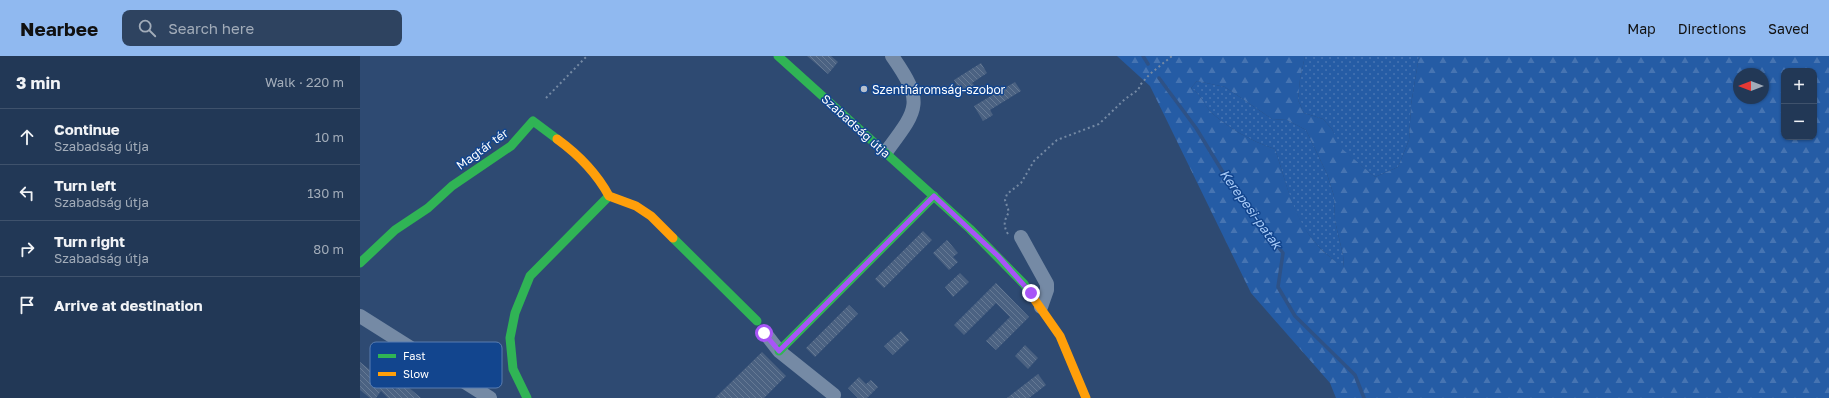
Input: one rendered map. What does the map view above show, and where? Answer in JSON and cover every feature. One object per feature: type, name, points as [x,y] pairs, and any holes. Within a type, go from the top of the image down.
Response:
[{"type":"street","name":"Szabadság útja","points":[[778,56],[934,196],[998,256],[1024,284],[1060,336],[1086,398]]},
{"type":"street","points":[[886,152],[907,123],[913,111],[915,99],[907,77],[892,56]]},
{"type":"street","name":"Magtár tér","points":[[360,263],[395,230],[428,208],[452,186],[511,146],[534,121],[558,138],[578,155],[602,182],[609,196]]},
{"type":"street","points":[[527,398],[513,369],[510,338],[515,313],[530,276],[609,196],[636,206],[651,216],[757,321]]},
{"type":"street","points":[[779,351],[934,196]]},
{"type":"street","points":[[1021,237],[1047,284],[1047,290],[1041,307]]},
{"type":"street","points":[[360,316],[400,342]]},
{"type":"street","points":[[764,333],[779,351],[834,395]]},
{"type":"street","points":[[472,388],[486,397]]},
{"type":"path","points":[[546,98],[587,56]]},
{"type":"path","points":[[1021,237],[1010,236],[1004,226],[1009,212],[1005,200],[1007,194],[1021,183],[1034,161],[1057,140],[1098,124],[1114,111],[1125,99],[1138,90],[1150,74],[1172,56]]},
{"type":"green space","points":[[1117,56],[1305,56],[1300,79],[1298,100],[1304,113],[1323,119],[1332,129],[1341,148],[1375,177],[1398,167],[1409,140],[1411,105],[1419,56],[1829,56],[1829,398],[1336,398],[1330,383],[1251,293],[1150,86]],"holes":[[[1197,81],[1225,87],[1272,119],[1287,120],[1306,130],[1327,174],[1334,196],[1335,221],[1343,255],[1344,267],[1328,256],[1306,230],[1291,200],[1275,149],[1250,139],[1220,120],[1210,111],[1198,94],[1191,88]]]},
{"type":"green space","points":[[1305,56],[1419,56],[1411,105],[1409,140],[1398,167],[1375,177],[1340,148],[1332,129],[1323,119],[1304,113],[1298,100],[1300,79]]},
{"type":"green space","points":[[1197,81],[1225,87],[1272,119],[1287,120],[1306,130],[1327,174],[1334,196],[1335,221],[1343,255],[1344,268],[1327,255],[1305,229],[1292,201],[1275,149],[1258,143],[1242,134],[1213,114],[1198,94],[1191,88]]},
{"type":"building","points":[[807,56],[831,56],[838,62],[828,74]]},
{"type":"building","points":[[981,63],[987,73],[972,83],[975,86],[962,94],[954,80]]},
{"type":"building","points":[[1015,82],[1021,91],[990,110],[993,115],[983,121],[974,106]]},
{"type":"building","points":[[923,231],[932,240],[884,288],[875,279]]},
{"type":"building","points":[[947,240],[958,253],[953,257],[958,262],[949,270],[933,253]]},
{"type":"building","points":[[960,273],[969,282],[953,297],[945,287]]},
{"type":"building","points":[[996,283],[1029,317],[996,350],[986,341],[1010,317],[996,303],[964,335],[954,325]]},
{"type":"building","points":[[849,305],[858,314],[815,357],[806,348]]},
{"type":"building","points":[[901,331],[909,340],[893,355],[884,346]]},
{"type":"building","points":[[1025,345],[1038,358],[1028,369],[1015,356]]},
{"type":"building","points":[[762,352],[786,376],[764,398],[715,398]]},
{"type":"building","points":[[360,362],[370,370],[370,388],[392,388],[395,390],[397,388],[409,388],[421,398],[388,398],[381,391],[376,398],[370,398],[360,390]]},
{"type":"building","points":[[1038,374],[1046,385],[1029,398],[1007,398]]},
{"type":"building","points":[[859,377],[866,384],[871,380],[878,387],[867,398],[858,398],[848,388]]},
{"type":"waterway","name":"Kerepesi-patak","points":[[1143,56],[1148,64]]},
{"type":"waterway","name":"Kerepesi-patak","points":[[1159,78],[1196,128],[1235,192],[1283,253],[1278,287],[1295,316],[1355,375],[1364,398]]},
{"type":"traffic: fast","points":[[778,56],[970,229],[1024,284],[1032,296]]},
{"type":"traffic: fast","points":[[360,263],[395,230],[428,208],[452,186],[511,146],[533,121],[557,139]]},
{"type":"traffic: fast","points":[[527,398],[513,369],[510,338],[515,313],[530,276],[609,196]]},
{"type":"traffic: fast","points":[[779,351],[934,196]]},
{"type":"traffic: fast","points":[[673,238],[757,321]]},
{"type":"traffic: slow","points":[[557,139],[573,151],[586,164],[609,196],[636,206],[651,216],[673,238]]},
{"type":"traffic: slow","points":[[1032,296],[1060,336],[1086,398]]},
{"type":"place","name":"Szentháromság-szobor","points":[[864,89]]},
{"type":"route","points":[[764,333],[779,351],[934,196],[998,256],[1031,293]]}]
